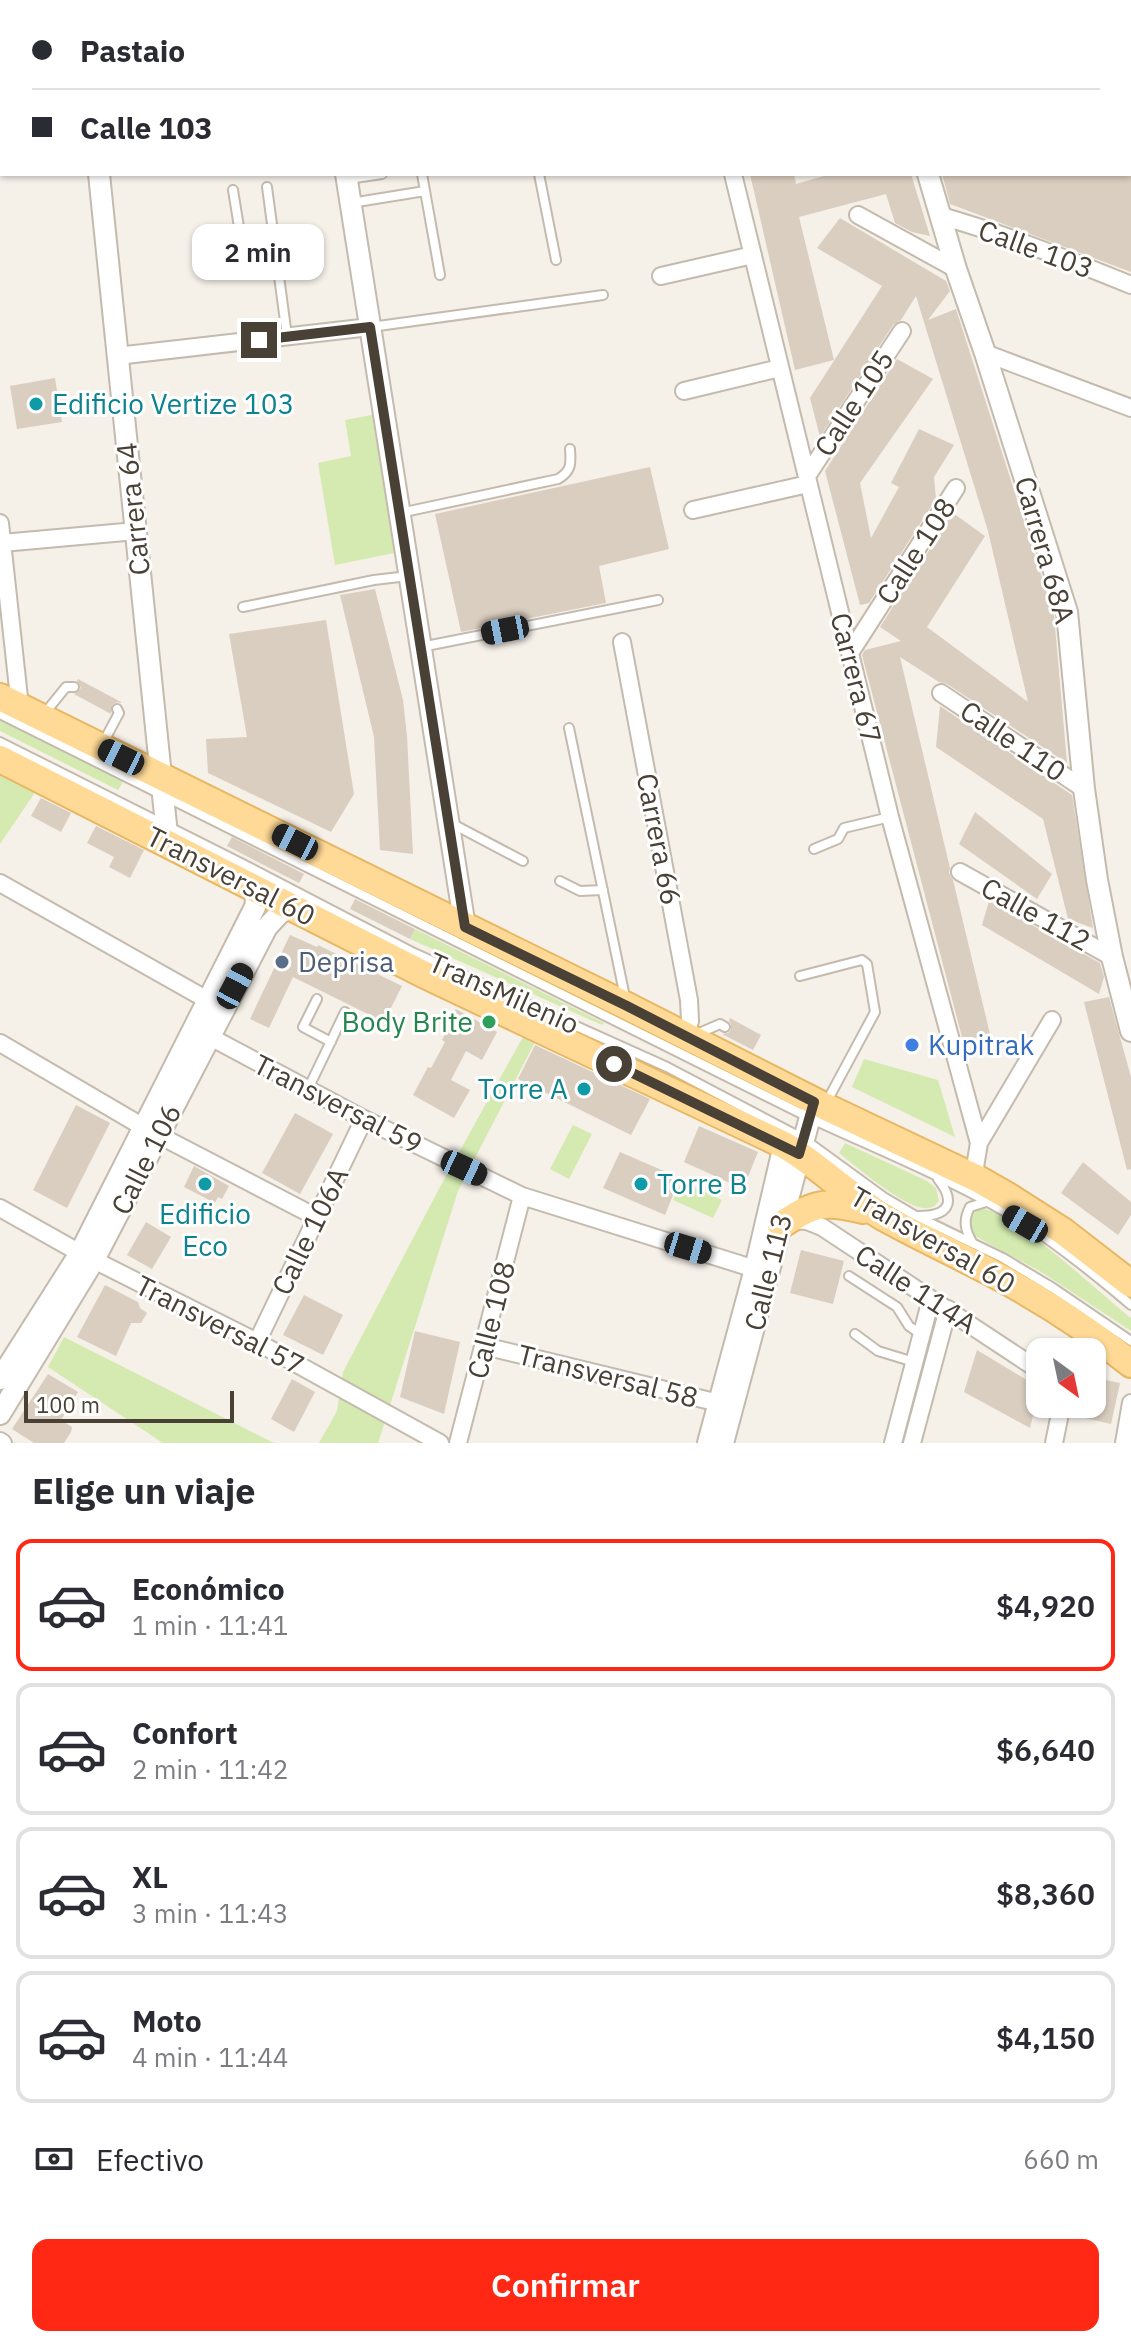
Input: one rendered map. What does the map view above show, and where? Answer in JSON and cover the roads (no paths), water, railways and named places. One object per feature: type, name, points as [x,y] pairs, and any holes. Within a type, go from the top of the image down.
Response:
[{"type":"main road","name":"Transversal 60","points":[[15,709],[100,747],[162,786],[465,927],[688,1037],[749,1062],[816,1109],[1064,1232],[1131,1284]]},
{"type":"main road","name":"Transversal 60","points":[[0,759],[167,835],[254,887],[423,974],[796,1146],[843,1190],[882,1216],[1054,1309],[1131,1364]]},
{"type":"main road","points":[[784,1223],[805,1210],[829,1203],[882,1216]]},
{"type":"street","name":"Carrera 64","points":[[99,176],[167,835]]},
{"type":"street","points":[[347,176],[370,327],[375,400],[399,513],[404,567],[420,647],[465,927]]},
{"type":"street","name":"Carrera 67","points":[[733,176],[808,480],[837,619],[850,653],[890,817],[979,1143],[975,1167],[982,1190]]},
{"type":"street","name":"Carrera 68A","points":[[929,176],[1067,612],[1084,789],[1097,880],[1131,1031]]},
{"type":"street","name":"Calle 103","points":[[858,215],[956,269]]},
{"type":"street","name":"Calle 103","points":[[941,216],[1131,285]]},
{"type":"street","points":[[661,276],[753,255]]},
{"type":"street","points":[[117,356],[370,327]]},
{"type":"street","name":"Calle 105","points":[[808,480],[902,331]]},
{"type":"street","points":[[985,353],[1131,408]]},
{"type":"street","points":[[684,391],[780,368]]},
{"type":"street","points":[[693,510],[808,480]]},
{"type":"street","name":"Calle 108","points":[[850,653],[956,488]]},
{"type":"street","points":[[0,523],[15,709]]},
{"type":"street","points":[[2,543],[136,531]]},
{"type":"street","name":"Carrera 66","points":[[622,642],[690,1010],[688,1037]]},
{"type":"street","name":"Calle 110","points":[[941,693],[1084,789]]},
{"type":"street","name":"Calle 112","points":[[960,872],[1112,957]]},
{"type":"street","name":"Calle 106","points":[[0,1414],[87,1257],[216,1005],[255,907],[254,887]]},
{"type":"street","points":[[2,888],[216,1005]]},
{"type":"street","name":"Calle 106","points":[[216,1005],[267,927],[280,913],[292,907]]},
{"type":"street","points":[[979,1143],[1052,1020]]},
{"type":"street","name":"Transversal 59","points":[[202,1033],[364,1119],[522,1196],[755,1269]]},
{"type":"street","points":[[0,1043],[152,1131],[316,1217]]},
{"type":"street","name":"Calle 113","points":[[723,1443],[726,1405],[755,1269],[796,1146],[816,1109]]},
{"type":"street","name":"Calle 106A","points":[[257,1342],[364,1119]]},
{"type":"street","name":"Calle 113","points":[[708,1443],[726,1405],[784,1223],[796,1146]]},
{"type":"street","name":"Calle 108","points":[[458,1443],[522,1196]]},
{"type":"street","name":"Transversal 57","points":[[0,1208],[87,1257],[257,1342],[440,1443]]},
{"type":"street","name":"Calle 114A","points":[[784,1223],[816,1223],[1026,1362]]},
{"type":"street","name":"Calle 106","points":[[0,1379],[87,1257]]},
{"type":"street","points":[[893,1443],[931,1299]]},
{"type":"street","points":[[912,1443],[948,1309]]},
{"type":"street","name":"Transversal 58","points":[[484,1346],[726,1405]]},
{"type":"street","points":[[1124,1443],[1131,1403]]},
{"type":"street","points":[[1054,1443],[1059,1418]]},
{"type":"lane","points":[[422,176],[440,275]]},
{"type":"lane","points":[[539,176],[556,260]]},
{"type":"lane","points":[[267,187],[287,336]]},
{"type":"lane","points":[[233,190],[244,258],[251,263],[277,258]]},
{"type":"lane","points":[[351,203],[425,191]]},
{"type":"lane","points":[[370,327],[603,295]]},
{"type":"lane","points":[[399,513],[558,479],[567,474],[571,464],[570,449]]},
{"type":"lane","points":[[243,607],[374,580],[404,567]]},
{"type":"lane","points":[[420,647],[658,600]]},
{"type":"lane","points":[[15,709],[66,687],[74,687]]},
{"type":"lane","name":"TransMilenio","points":[[15,709],[162,786],[816,1109],[936,1176],[982,1190],[1131,1305]]},
{"type":"lane","points":[[100,747],[119,713],[117,709]]},
{"type":"lane","points":[[569,728],[627,1006]]},
{"type":"lane","name":"TransMilenio","points":[[0,742],[167,835],[414,953],[667,1067],[796,1146],[833,1158],[885,1198],[914,1215],[1003,1258],[1131,1341]]},
{"type":"lane","points":[[814,849],[838,839],[844,828],[890,817]]},
{"type":"lane","points":[[448,822],[523,861]]},
{"type":"lane","points":[[560,881],[580,891],[603,890]]},
{"type":"lane","points":[[800,976],[862,960],[867,964],[875,1007],[874,1016],[816,1109]]},
{"type":"lane","points":[[317,999],[303,1027],[331,1042]]},
{"type":"lane","points":[[308,1089],[345,1012]]},
{"type":"lane","points":[[688,1037],[720,1024],[725,1027]]},
{"type":"lane","points":[[914,1215],[931,1216],[945,1209],[948,1193],[936,1176]]},
{"type":"lane","points":[[974,1244],[965,1226],[966,1215],[982,1190]]},
{"type":"lane","points":[[849,1276],[897,1307],[909,1326],[922,1335]]},
{"type":"lane","points":[[855,1334],[878,1351],[914,1362]]},
{"type":"place","name":"Edificio Vertize 103","points":[[36,404]]},
{"type":"place","name":"Deprisa","points":[[282,962]]},
{"type":"place","name":"Body Brite","points":[[489,1022]]},
{"type":"place","name":"Kupitrak","points":[[912,1045]]},
{"type":"place","name":"Torre A","points":[[584,1089]]},
{"type":"place","name":"Edificio Eco","points":[[205,1184]]},
{"type":"place","name":"Torre B","points":[[641,1184]]}]
